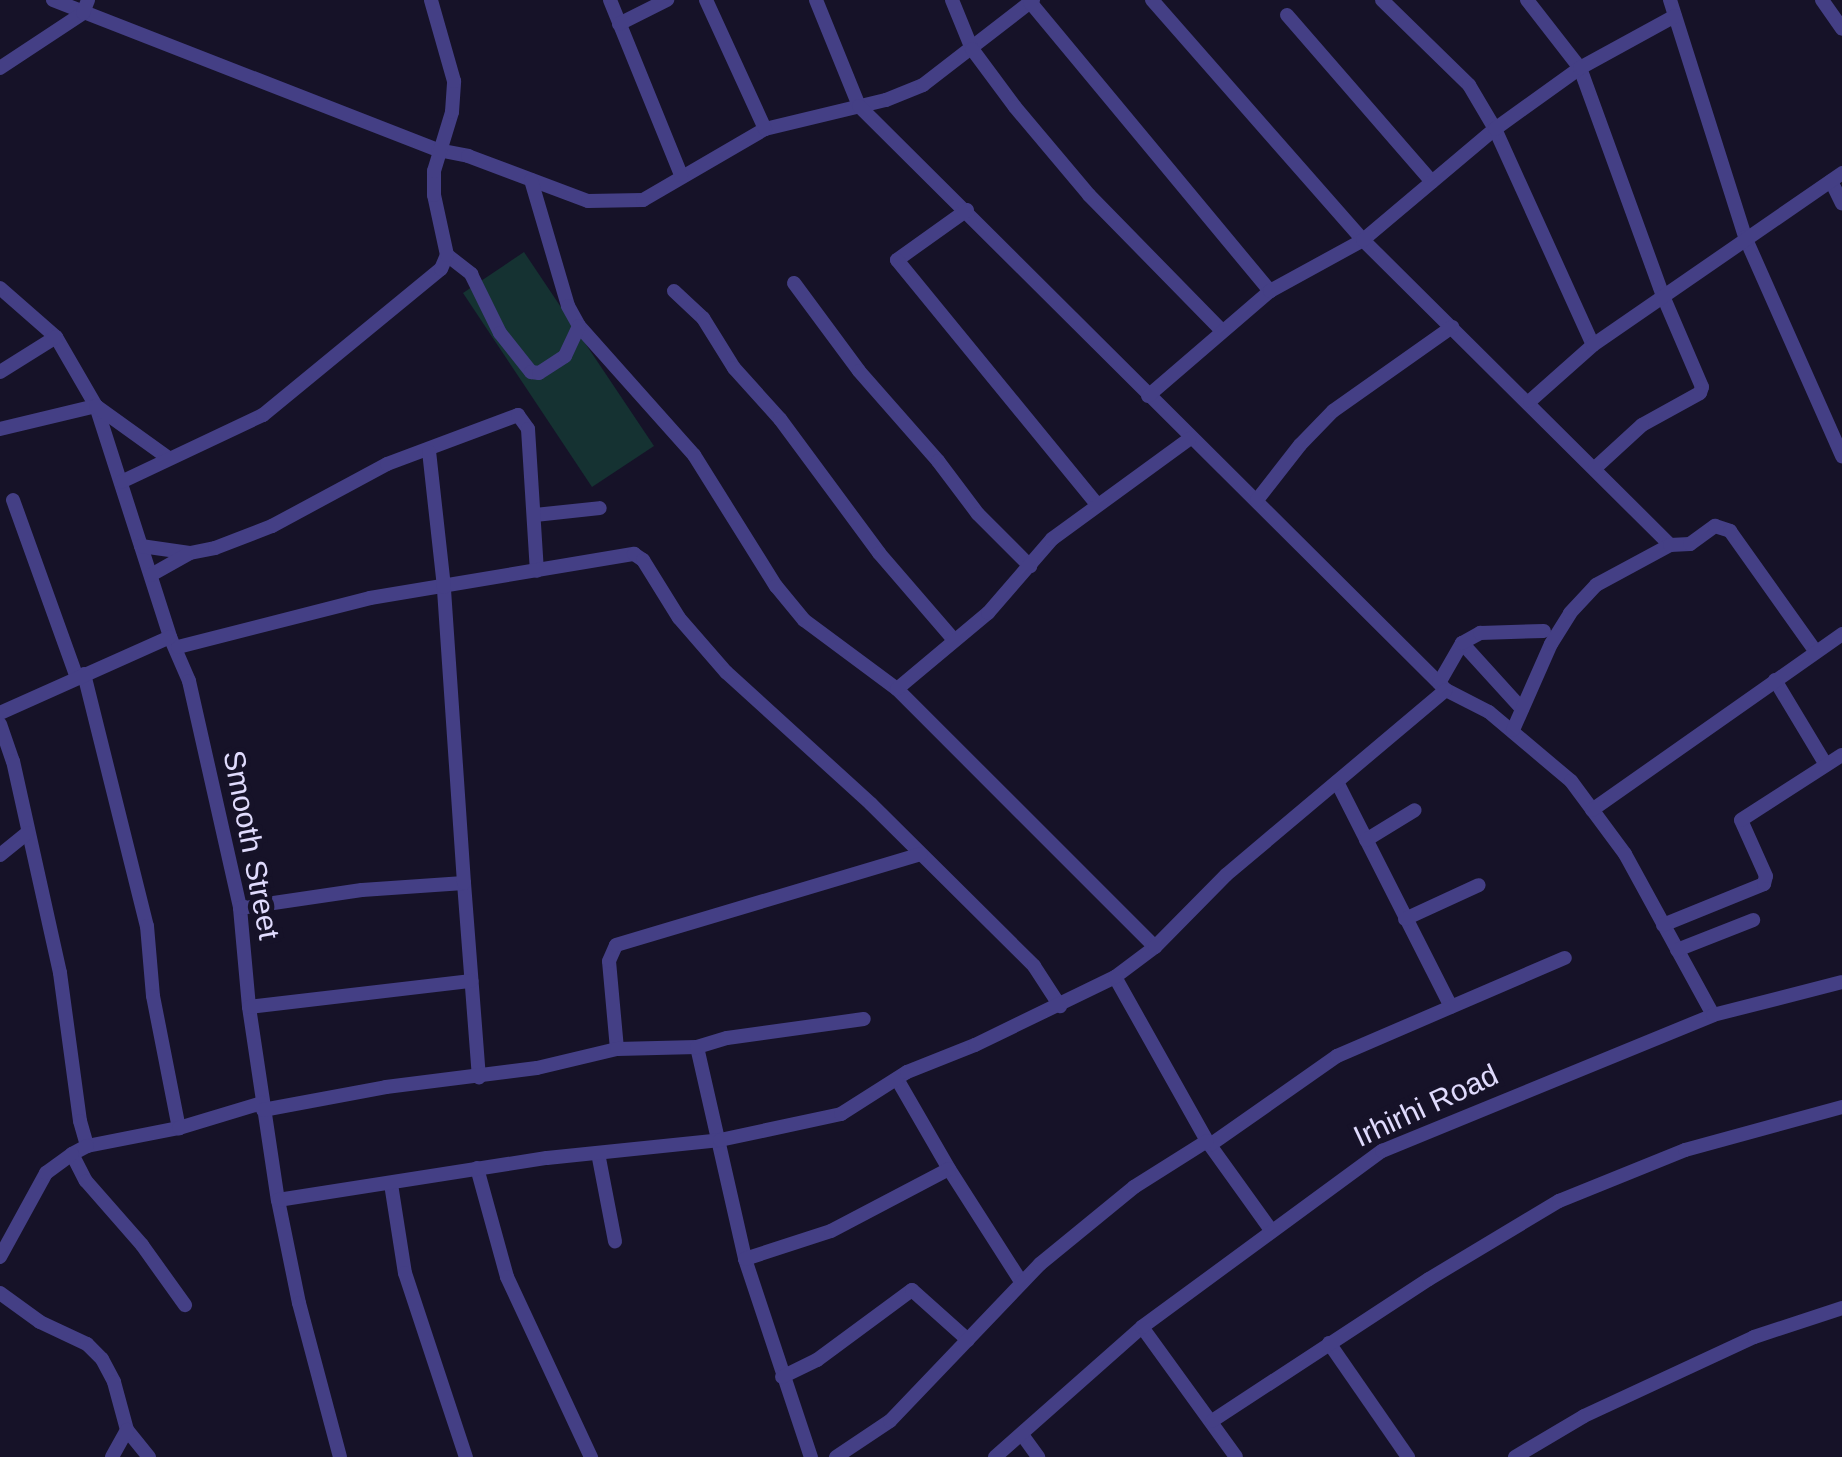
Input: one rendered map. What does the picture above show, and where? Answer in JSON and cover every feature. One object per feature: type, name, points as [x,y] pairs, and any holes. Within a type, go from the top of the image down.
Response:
[{"type":"street","points":[[54,0],[86,6],[438,150],[588,201],[643,200],[680,174],[765,129],[859,106],[923,85],[1032,1],[1270,291]]},
{"type":"street","points":[[431,0],[454,81],[452,112],[438,150],[434,196],[447,254],[471,274],[506,342],[531,372],[539,373],[564,356],[579,326]]},
{"type":"street","points":[[610,0],[680,174]]},
{"type":"street","points":[[620,24],[667,0]]},
{"type":"street","points":[[706,0],[765,129]]},
{"type":"street","points":[[816,0],[859,106],[968,210],[1188,438],[1257,500],[1443,687],[1513,730],[1570,781],[1625,854],[1713,1015]]},
{"type":"street","points":[[952,0],[972,49],[1089,195],[1220,329]]},
{"type":"street","points":[[1152,0],[1363,240],[1670,544]]},
{"type":"street","points":[[1382,0],[1469,85],[1495,129],[1593,345]]},
{"type":"street","points":[[1526,0],[1580,68],[1663,296],[1702,387],[1700,393],[1642,425],[1595,468]]},
{"type":"street","points":[[1670,0],[1745,237],[1842,456]]},
{"type":"street","points":[[1822,0],[1842,29]]},
{"type":"street","points":[[0,68],[86,6]]},
{"type":"street","points":[[1288,15],[1432,182]]},
{"type":"street","points":[[1148,396],[1220,329],[1270,291],[1363,240],[1495,129],[1580,68],[1675,16]]},
{"type":"street","points":[[1530,402],[1593,345],[1836,177],[1842,204]]},
{"type":"street","points":[[530,180],[568,306],[579,326],[694,455],[776,586],[804,620],[897,689],[1155,947]]},
{"type":"street","points":[[968,210],[897,260],[1098,504]]},
{"type":"street","points":[[121,482],[275,407],[434,277],[447,254]]},
{"type":"street","points":[[794,283],[859,372],[938,461],[978,514],[1030,566]]},
{"type":"street","name":"Smooth Street","points":[[0,288],[56,336],[96,406],[174,642],[240,908],[249,1007],[278,1200],[298,1303],[340,1457]]},
{"type":"street","points":[[674,291],[702,318],[734,368],[780,419],[879,553],[954,640]]},
{"type":"street","points":[[1257,500],[1300,444],[1333,412],[1452,326]]},
{"type":"street","points":[[0,372],[56,336]]},
{"type":"street","points":[[0,429],[96,406],[167,457]]},
{"type":"street","points":[[150,575],[190,553],[272,526],[387,464],[429,452],[509,417],[522,417],[528,429],[537,570]]},
{"type":"street","points":[[897,689],[988,614],[1052,539],[1188,438]]},
{"type":"street","points":[[429,452],[444,587],[480,1077]]},
{"type":"street","points":[[13,500],[80,676],[147,926],[153,996],[179,1128]]},
{"type":"street","points":[[535,516],[600,508]]},
{"type":"street","points":[[1513,730],[1570,613],[1596,585],[1670,544],[1690,544],[1714,526],[1730,531],[1816,652]]},
{"type":"street","points":[[141,546],[190,553]]},
{"type":"street","points":[[0,713],[80,676],[174,642],[370,598],[634,554],[643,560],[680,618],[726,672],[1034,966],[1060,1006]]},
{"type":"street","points":[[278,1200],[477,1168],[720,1140],[841,1114],[897,1078],[1060,1006],[1115,977],[1155,947],[1226,875],[1443,687],[1462,643],[1480,633],[1544,631]]},
{"type":"street","points":[[1592,810],[1842,634]]},
{"type":"street","points":[[1462,643],[1522,709]]},
{"type":"street","points":[[1774,680],[1826,765]]},
{"type":"street","points":[[0,724],[60,973],[87,1146]]},
{"type":"street","points":[[1663,925],[1764,884],[1766,876],[1741,820],[1842,754]]},
{"type":"street","points":[[1336,782],[1451,1007]]},
{"type":"street","points":[[1366,840],[1415,810]]},
{"type":"street","points":[[0,855],[27,833]]},
{"type":"street","points":[[618,1049],[609,961],[616,945],[921,854]]},
{"type":"street","points":[[240,908],[362,890],[464,883]]},
{"type":"street","points":[[1405,919],[1479,885]]},
{"type":"street","points":[[1677,950],[1753,920]]},
{"type":"street","points":[[836,1457],[890,1421],[1022,1283],[1134,1187],[1209,1143],[1337,1056],[1565,958]]},
{"type":"street","points":[[1115,977],[1209,1143],[1271,1230]]},
{"type":"street","points":[[249,1007],[471,981]]},
{"type":"street","name":"Irhirhi Road","points":[[996,1457],[1142,1327],[1382,1152],[1713,1015],[1842,982]]},
{"type":"street","points":[[0,1258],[46,1174],[87,1146],[262,1106],[480,1077],[618,1049],[697,1047],[727,1038],[864,1019]]},
{"type":"street","points":[[697,1047],[745,1258],[810,1457]]},
{"type":"street","points":[[897,1078],[948,1169],[1022,1283]]},
{"type":"street","points":[[1212,1422],[1328,1343],[1560,1202],[1685,1150],[1842,1108]]},
{"type":"street","points":[[598,1153],[616,1241]]},
{"type":"street","points":[[72,1154],[102,1204],[130,1230],[185,1305]]},
{"type":"street","points":[[477,1168],[507,1277],[591,1457]]},
{"type":"street","points":[[745,1258],[831,1231],[948,1169]]},
{"type":"street","points":[[390,1184],[406,1272],[466,1457]]},
{"type":"street","points":[[782,1377],[817,1360],[912,1290],[968,1340]]},
{"type":"street","points":[[0,1293],[40,1322],[87,1344],[102,1359],[114,1382],[127,1430],[149,1457]]},
{"type":"street","points":[[1515,1457],[1584,1416],[1754,1336],[1842,1308]]},
{"type":"street","points":[[1142,1327],[1236,1457]]},
{"type":"street","points":[[1328,1343],[1408,1457]]},
{"type":"street","points":[[112,1457],[127,1430]]},
{"type":"street","points":[[1022,1436],[1038,1457]]},
{"type":"green space","points":[[524,252],[654,446],[592,487],[463,293]]}]
